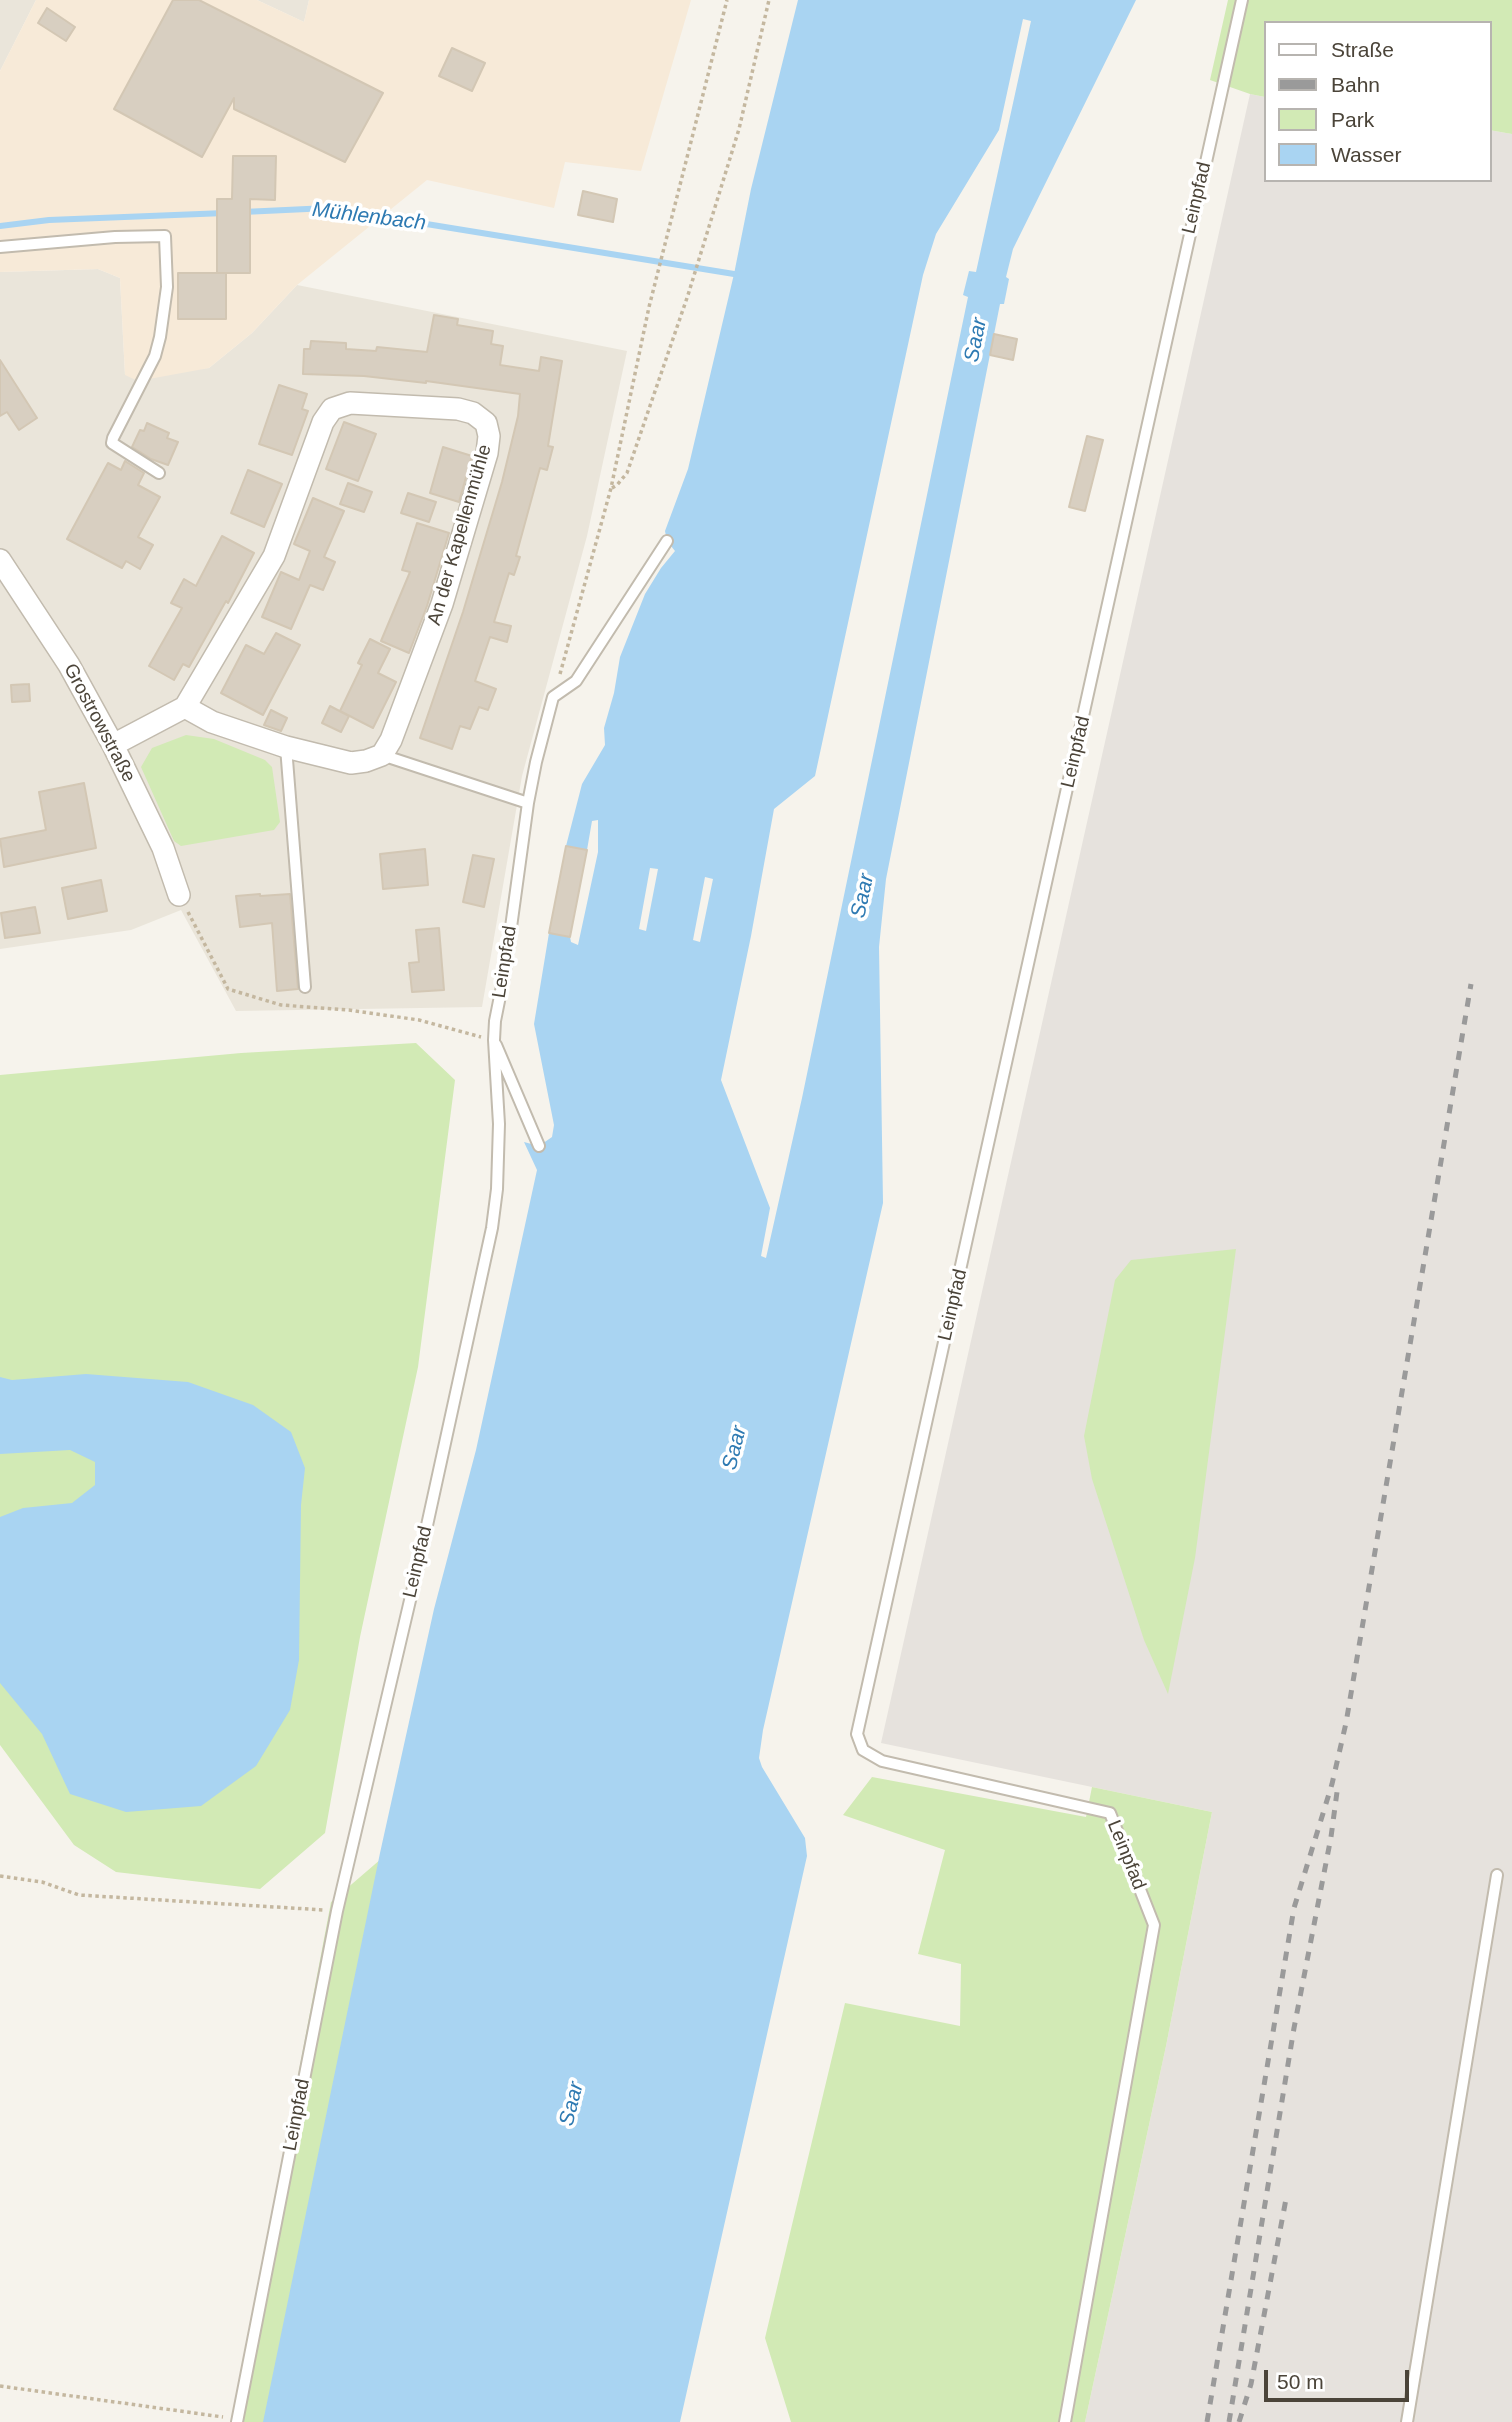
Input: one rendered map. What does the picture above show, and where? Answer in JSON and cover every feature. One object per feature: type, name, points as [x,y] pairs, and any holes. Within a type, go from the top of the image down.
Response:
[{"type":"street","name":"An der Kapellenmühle","points":[[185,707],[274,556],[323,422],[332,409],[350,403],[458,409],[473,413],[486,423],[489,436],[486,453],[442,604],[391,740],[382,755]]},
{"type":"street","name":"Grostrowstraße","points":[[0,561],[69,665],[113,745],[163,848],[179,895]]},
{"type":"street","points":[[113,745],[185,707],[212,722],[286,747],[351,763],[382,755]]},
{"type":"lane","name":"Leinpfad","points":[[1065,2422],[1154,1925],[1110,1813],[882,1761],[863,1750],[857,1734],[1242,0]]},
{"type":"lane","points":[[0,247],[115,237],[165,236],[167,287],[160,337],[155,356],[112,443],[159,473]]},
{"type":"lane","points":[[553,696],[576,681],[667,541]]},
{"type":"lane","name":"Leinpfad","points":[[238,2420],[337,1911],[419,1562],[492,1228],[497,1189],[499,1124],[494,1040],[528,803],[553,696]]},
{"type":"lane","points":[[286,747],[305,987]]},
{"type":"lane","points":[[382,755],[528,803]]},
{"type":"lane","points":[[494,1040],[540,1146]]},
{"type":"lane","points":[[1406,2422],[1497,1875]]},
{"type":"path","points":[[553,696],[611,488],[649,307],[727,0]]},
{"type":"path","points":[[611,488],[627,473],[688,295],[739,129],[769,0]]},
{"type":"path","points":[[179,895],[228,989],[281,1005],[349,1010],[419,1020],[494,1040]]},
{"type":"path","points":[[0,1876],[43,1882],[79,1895],[337,1911]]},
{"type":"path","points":[[0,2386],[238,2420]]},
{"type":"shaded area","points":[[0,0],[36,0],[0,71]]},
{"type":"shaded area","points":[[36,0],[257,0],[304,22],[309,0],[691,0],[641,171],[565,162],[554,208],[427,180],[297,285],[252,333],[209,368],[138,381],[125,375],[120,278],[98,269],[0,272],[0,71]]},
{"type":"shaded area","points":[[257,0],[309,0],[304,22]]},
{"type":"shaded area","points":[[1250,94],[1264,97],[1264,182],[1491,182],[1491,130],[1512,134],[1512,2422],[1085,2422],[1166,2046],[1212,1812],[881,1743]]},
{"type":"shaded area","points":[[98,269],[120,278],[125,375],[209,368],[252,333],[297,285],[627,351],[587,536],[522,776],[482,1007],[236,1011],[181,910],[131,930],[0,949],[0,272]]},
{"type":"green space","points":[[1228,0],[1512,0],[1512,134],[1491,130],[1491,21],[1264,21],[1264,97],[1210,80]]},
{"type":"green space","points":[[186,735],[214,739],[265,760],[272,767],[280,822],[274,830],[181,846],[174,841],[141,767],[152,748]]},
{"type":"green space","points":[[416,1043],[455,1080],[418,1367],[360,1637],[325,1833],[260,1889],[116,1872],[74,1845],[0,1745],[0,1075],[241,1053]]},
{"type":"green space","points":[[1236,1249],[1195,1558],[1168,1694],[1144,1640],[1092,1479],[1084,1436],[1115,1280],[1131,1260]]},
{"type":"green space","points":[[872,1777],[1086,1817],[1092,1787],[1212,1812],[1166,2046],[1085,2422],[791,2422],[765,2338],[845,2003],[960,2026],[961,1964],[918,1954],[945,1850],[843,1815]]},
{"type":"green space","points":[[381,1859],[272,2422],[232,2422],[331,1902]]},
{"type":"water","name":"Saar","points":[[798,0],[1136,0],[1013,249],[886,879],[879,947],[883,1203],[763,1730],[759,1758],[805,1838],[807,1856],[680,2422],[263,2422],[380,1853],[434,1609],[476,1450],[537,1170],[524,1142],[539,1146],[552,1137],[554,1125],[534,1024],[549,933],[570,937],[571,942],[578,945],[598,852],[598,820],[592,821],[587,850],[566,846],[582,784],[605,745],[604,728],[620,657],[645,594],[675,551],[667,541],[665,531],[688,469],[751,189]],"holes":[[[1023,19],[1031,21],[976,272],[969,271],[963,295],[968,297],[802,1098],[766,1258],[761,1256],[770,1208],[721,1080],[774,809],[815,776],[923,275],[936,234],[999,130]],[[650,868],[658,869],[646,931],[639,929]],[[705,877],[713,879],[700,942],[693,940]]]},
{"type":"water","points":[[86,1374],[188,1382],[253,1405],[291,1432],[305,1468],[301,1505],[299,1660],[290,1710],[256,1766],[201,1806],[126,1812],[70,1794],[42,1734],[0,1683],[0,1517],[23,1508],[72,1503],[95,1485],[95,1462],[70,1450],[0,1454],[0,1377],[12,1380]]},
{"type":"building","points":[[173,0],[199,0],[383,93],[345,162],[234,109],[234,98],[202,157],[114,109]]},
{"type":"building","points":[[47,8],[75,27],[66,41],[38,23]]},
{"type":"building","points":[[452,48],[485,63],[472,91],[439,76]]},
{"type":"building","points":[[233,156],[276,156],[275,200],[250,199],[250,273],[217,273],[217,199],[232,199]]},
{"type":"building","points":[[583,191],[617,199],[613,222],[578,215]]},
{"type":"building","points":[[178,273],[226,273],[226,319],[178,319]]},
{"type":"building","points":[[434,315],[458,319],[457,325],[493,331],[491,344],[503,346],[500,365],[539,371],[541,357],[562,361],[548,446],[553,447],[547,470],[540,468],[516,556],[520,557],[514,575],[509,573],[494,622],[511,626],[507,642],[490,637],[475,681],[496,689],[488,710],[479,707],[470,729],[460,726],[452,749],[420,738],[463,612],[502,482],[518,416],[520,394],[426,381],[303,374],[304,349],[310,349],[311,341],[346,343],[346,349],[376,351],[377,347],[427,352]]},
{"type":"building","points":[[994,334],[1017,339],[1013,360],[990,355]]},
{"type":"building","points":[[0,360],[37,418],[19,430],[7,412],[0,416]]},
{"type":"building","points":[[279,385],[307,394],[302,409],[308,411],[292,455],[259,444]]},
{"type":"building","points":[[344,422],[376,434],[358,481],[326,469]]},
{"type":"building","points":[[147,423],[169,433],[167,438],[178,442],[168,465],[151,459],[132,447],[140,430],[144,431]]},
{"type":"building","points":[[1087,436],[1103,440],[1085,511],[1069,507]]},
{"type":"building","points":[[443,447],[472,456],[459,502],[430,493]]},
{"type":"building","points":[[125,461],[144,473],[138,485],[160,497],[138,537],[153,545],[140,569],[126,561],[122,568],[67,539],[108,463],[121,470]]},
{"type":"building","points":[[248,470],[282,484],[264,527],[231,513]]},
{"type":"building","points":[[348,483],[372,492],[364,512],[340,504]]},
{"type":"building","points":[[408,493],[436,502],[429,522],[401,513]]},
{"type":"building","points":[[313,498],[344,511],[324,557],[335,562],[323,590],[310,585],[291,629],[262,617],[281,572],[299,580],[310,551],[294,544]]},
{"type":"building","points":[[417,523],[449,533],[427,606],[409,653],[381,641],[410,572],[402,570]]},
{"type":"building","points":[[222,536],[254,553],[228,603],[226,601],[189,667],[183,664],[174,680],[149,666],[182,608],[171,603],[184,579],[196,586]]},
{"type":"building","points":[[276,633],[300,645],[263,715],[221,693],[246,645],[264,654]]},
{"type":"building","points":[[370,639],[390,649],[378,673],[396,682],[373,728],[340,711],[362,665],[358,663]]},
{"type":"building","points":[[29,684],[30,701],[12,702],[11,685]]},
{"type":"building","points":[[330,706],[349,716],[341,732],[322,723]]},
{"type":"building","points":[[271,710],[287,718],[281,731],[264,725]]},
{"type":"building","points":[[84,783],[96,848],[4,867],[0,839],[46,830],[39,792]]},
{"type":"building","points":[[566,846],[587,850],[570,937],[549,933]]},
{"type":"building","points":[[425,849],[428,885],[383,889],[380,854]]},
{"type":"building","points":[[473,855],[494,859],[484,907],[463,902]]},
{"type":"building","points":[[101,880],[107,911],[68,919],[62,888]]},
{"type":"building","points":[[290,894],[298,989],[277,991],[272,923],[240,927],[236,896]]},
{"type":"building","points":[[35,907],[40,933],[5,938],[1,913]]},
{"type":"building","points":[[439,928],[444,990],[412,992],[409,963],[419,962],[416,930]]},
{"type":"waterway","name":"Mühlenbach","points":[[243,212],[328,208],[734,274]]},
{"type":"waterway","name":"Mühlenbach","points":[[0,226],[49,220],[225,213]]},
{"type":"railway","points":[[1207,2422],[1294,1908],[1332,1784],[1346,1723],[1471,984]]},
{"type":"railway","points":[[1229,2422],[1294,2028],[1331,1837],[1337,1792]]},
{"type":"railway","points":[[1239,2422],[1251,2384],[1286,2199]]}]
